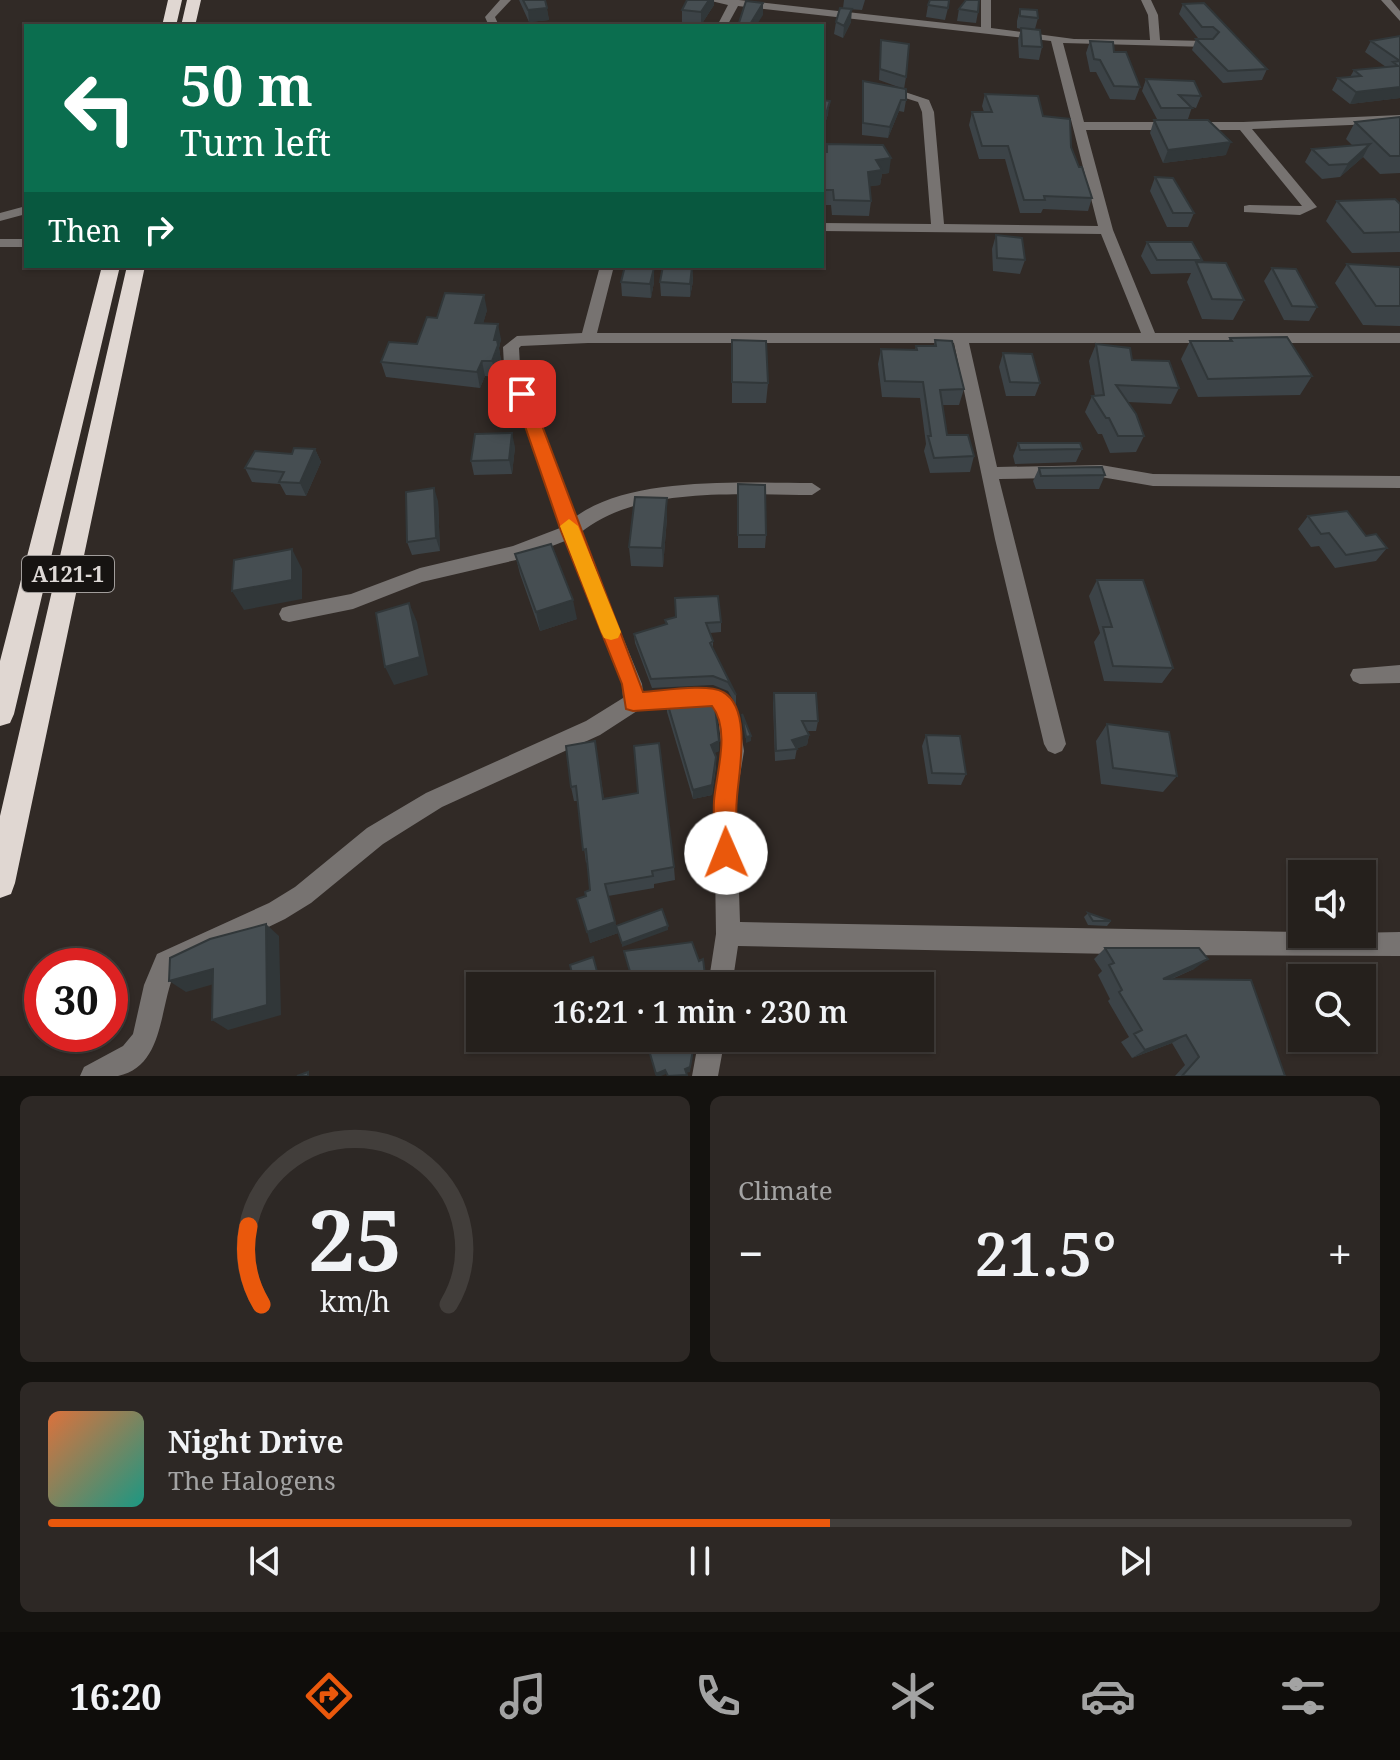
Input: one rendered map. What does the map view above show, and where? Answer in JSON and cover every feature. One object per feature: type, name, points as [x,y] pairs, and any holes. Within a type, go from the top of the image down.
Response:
[{"type":"highway","points":[[169,24],[175,0]]},
{"type":"highway","points":[[188,24],[194,0]]},
{"type":"highway","name":"A121-1","points":[[0,714],[111,268]]},
{"type":"highway","name":"A121-1","points":[[0,883],[136,268]]},
{"type":"street","points":[[493,24],[490,17],[506,0]]},
{"type":"street","points":[[712,0],[1074,42],[1207,44]]},
{"type":"street","points":[[986,0],[986,32]]},
{"type":"street","points":[[1146,0],[1153,15],[1155,42]]},
{"type":"street","points":[[1386,0],[1400,18]]},
{"type":"street","points":[[723,24],[734,3]]},
{"type":"street","points":[[1056,38],[1106,230],[1150,338]]},
{"type":"street","points":[[877,86],[923,100],[928,112],[938,227]]},
{"type":"street","points":[[1079,126],[1243,126],[1400,119]]},
{"type":"street","points":[[1243,126],[1310,207],[1300,211],[1249,209]]},
{"type":"street","points":[[0,217],[24,211]]},
{"type":"street","points":[[824,227],[1106,230]]},
{"type":"street","points":[[0,243],[24,243]]},
{"type":"street","points":[[588,338],[606,268]]},
{"type":"street","points":[[633,702],[632,684],[570,531],[512,366],[511,347],[517,341],[588,338],[1400,338]]},
{"type":"street","points":[[960,338],[1055,744]]},
{"type":"street","points":[[990,473],[1101,471],[1153,480],[1400,482]]},
{"type":"street","points":[[289,614],[353,601],[420,575],[516,553],[570,531],[590,515],[613,505],[667,492],[812,489]]},
{"type":"street","points":[[1360,675],[1400,674]]},
{"type":"street","points":[[93,1076],[132,1055],[144,1040],[156,985],[166,963],[277,911],[303,895],[375,836],[434,800],[593,728],[633,702],[712,697],[726,708],[733,751],[725,800],[728,934],[722,972]]},
{"type":"street","points":[[728,934],[1162,943],[1400,944]]},
{"type":"street","points":[[705,1076],[709,1052]]},
{"type":"building","points":[[523,0],[545,0],[547,8],[528,10]]},
{"type":"building","points":[[687,0],[709,0],[701,12],[682,10]]},
{"type":"building","points":[[930,0],[949,0],[948,8],[928,5]]},
{"type":"building","points":[[966,0],[979,0],[978,12],[959,9]]},
{"type":"building","points":[[746,1],[763,3],[750,24],[739,24]]},
{"type":"building","points":[[1204,3],[1267,69],[1228,71],[1196,39],[1213,39],[1219,32],[1213,27],[1202,27],[1183,4]]},
{"type":"building","points":[[840,8],[852,9],[844,26],[836,22]]},
{"type":"building","points":[[1020,9],[1037,10],[1038,18],[1020,16]]},
{"type":"building","points":[[1021,28],[1040,30],[1042,47],[1022,46]]},
{"type":"building","points":[[1400,36],[1400,61],[1371,41]]},
{"type":"building","points":[[881,40],[909,44],[906,77],[880,69]]},
{"type":"building","points":[[1090,41],[1113,42],[1114,52],[1126,52],[1140,87],[1114,86],[1100,60],[1094,59]]},
{"type":"building","points":[[1400,61],[1400,87],[1356,92],[1338,78],[1361,76],[1354,70],[1398,66],[1393,62]]},
{"type":"building","points":[[1146,79],[1194,81],[1201,96],[1179,95],[1192,108],[1161,108]]},
{"type":"building","points":[[863,81],[906,89],[906,100],[901,100],[890,127],[863,123]]},
{"type":"building","points":[[985,94],[1038,96],[1043,116],[1070,119],[1071,147],[1079,167],[1082,167],[1092,198],[1044,196],[1045,200],[1024,200],[1008,146],[982,146],[972,112],[992,112]]},
{"type":"building","points":[[824,100],[830,101],[824,117]]},
{"type":"building","points":[[1400,117],[1400,156],[1390,156],[1355,122]]},
{"type":"building","points":[[1154,120],[1208,120],[1231,142],[1168,150]]},
{"type":"building","points":[[827,144],[883,145],[891,158],[876,160],[882,170],[868,172],[871,201],[834,200],[833,190],[824,190],[824,152],[827,152]]},
{"type":"building","points":[[1370,144],[1348,164],[1329,165],[1312,149]]},
{"type":"building","points":[[1155,177],[1173,178],[1194,213],[1173,213]]},
{"type":"building","points":[[1395,199],[1400,204],[1400,232],[1364,233],[1337,201]]},
{"type":"building","points":[[996,235],[1022,238],[1025,260],[997,258]]},
{"type":"building","points":[[1147,242],[1192,242],[1202,260],[1157,260]]},
{"type":"building","points":[[1196,262],[1226,263],[1244,300],[1212,299]]},
{"type":"building","points":[[1347,264],[1400,267],[1400,306],[1376,306]]},
{"type":"building","points":[[624,268],[654,268],[650,284],[621,282]]},
{"type":"building","points":[[663,268],[692,268],[690,284],[660,282]]},
{"type":"building","points":[[1272,268],[1296,269],[1317,307],[1292,306]]},
{"type":"building","points":[[445,293],[484,295],[475,323],[498,324],[494,340],[498,345],[492,361],[482,361],[477,372],[381,362],[389,342],[417,344],[427,317],[437,318]]},
{"type":"building","points":[[1287,337],[1312,376],[1208,379],[1190,341],[1232,341],[1230,338]]},
{"type":"building","points":[[732,340],[766,341],[768,383],[732,382]]},
{"type":"building","points":[[935,340],[952,341],[964,389],[940,390],[947,435],[968,435],[974,456],[934,458],[928,436],[931,436],[923,382],[885,381],[881,349],[917,350],[916,346],[936,346]]},
{"type":"building","points":[[1096,344],[1130,348],[1132,360],[1169,361],[1179,388],[1116,385],[1136,414],[1144,436],[1118,436],[1092,396],[1104,395]]},
{"type":"building","points":[[1003,353],[1032,354],[1040,383],[1010,382]]},
{"type":"building","points":[[512,433],[509,460],[471,461],[475,434]]},
{"type":"building","points":[[1018,443],[1080,443],[1082,449],[1020,450]]},
{"type":"building","points":[[294,448],[315,449],[300,483],[279,482],[284,472],[245,468],[255,451],[292,454]]},
{"type":"building","points":[[1102,467],[1105,475],[1041,476],[1039,468]]},
{"type":"building","points":[[738,484],[765,485],[766,535],[738,535]]},
{"type":"building","points":[[434,488],[436,538],[407,542],[406,492]]},
{"type":"building","points":[[635,497],[667,498],[662,548],[629,547]]},
{"type":"building","points":[[1347,511],[1366,536],[1376,534],[1387,548],[1346,555],[1329,533],[1321,534],[1308,516]]},
{"type":"building","points":[[551,544],[573,600],[536,612],[515,554]]},
{"type":"building","points":[[292,549],[292,580],[232,591],[234,560]]},
{"type":"building","points":[[1097,580],[1143,580],[1173,668],[1113,666],[1103,627],[1112,627]]},
{"type":"building","points":[[718,596],[721,622],[706,623],[713,641],[710,643],[736,695],[728,682],[713,676],[651,679],[634,634],[667,624],[665,620],[676,617],[675,598]]},
{"type":"building","points":[[409,603],[420,657],[385,667],[376,613]]},
{"type":"building","points":[[774,693],[816,693],[818,721],[802,721],[809,735],[792,740],[797,749],[776,751]]},
{"type":"building","points":[[710,699],[715,707],[719,741],[711,745],[716,757],[712,785],[693,790],[667,702]]},
{"type":"building","points":[[742,714],[751,736],[746,737]]},
{"type":"building","points":[[1107,724],[1169,732],[1177,776],[1113,768]]},
{"type":"building","points":[[926,735],[960,736],[966,774],[932,773]]},
{"type":"building","points":[[595,741],[603,799],[638,793],[634,746],[659,743],[674,867],[652,871],[653,876],[605,884],[615,922],[587,932],[577,899],[586,896],[585,892],[590,890],[586,849],[583,850],[576,786],[571,787],[566,746]]},
{"type":"building","points":[[662,909],[668,926],[622,943],[616,926]]},
{"type":"building","points":[[1088,913],[1111,921],[1093,921]]},
{"type":"building","points":[[266,924],[267,1005],[212,1020],[213,969],[169,981],[170,958],[210,939]]},
{"type":"building","points":[[692,942],[699,961],[703,959],[705,972],[630,972],[624,951]]},
{"type":"building","points":[[1105,948],[1199,948],[1208,959],[1163,979],[1251,980],[1285,1076],[1182,1076],[1199,1057],[1186,1035],[1145,1050],[1134,1034],[1142,1030],[1119,992],[1122,990],[1109,965],[1114,963]]},
{"type":"building","points":[[593,957],[597,972],[572,972],[570,965]]},
{"type":"building","points":[[650,1052],[693,1052],[690,1067],[685,1069],[687,1075],[668,1076],[665,1070],[656,1074]]},
{"type":"slow traffic","points":[[569,526],[611,632]]},
{"type":"route","points":[[522,394],[570,531],[632,684],[633,702],[712,697],[726,708],[733,751],[725,800],[726,853]]}]
